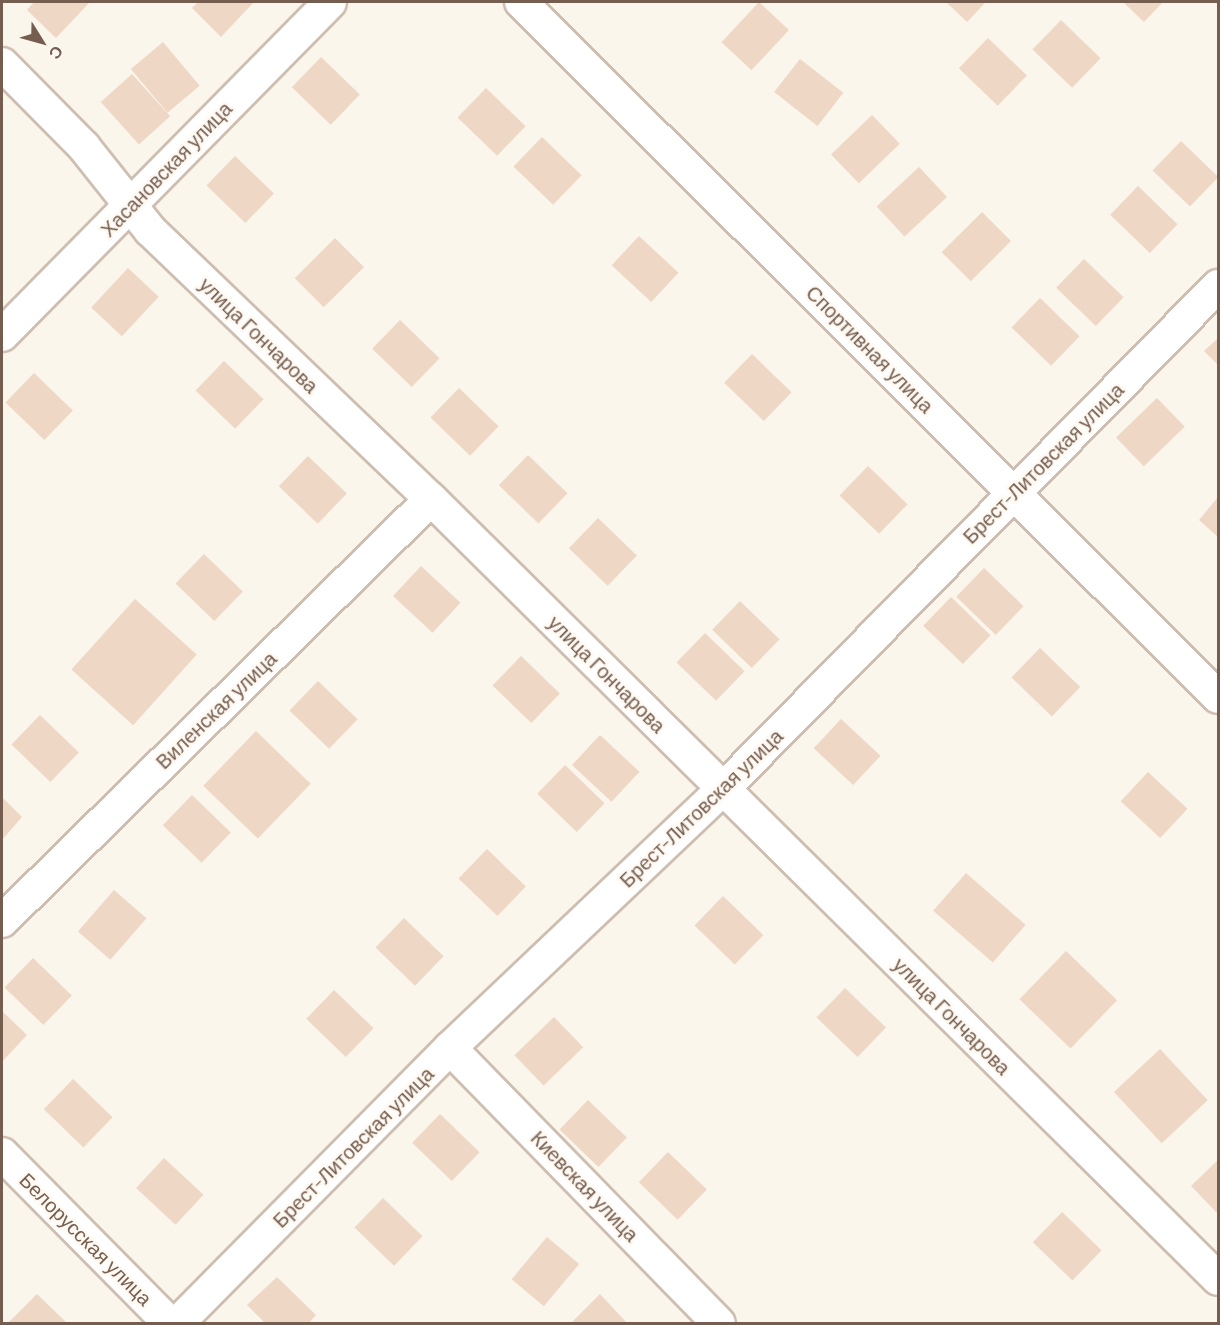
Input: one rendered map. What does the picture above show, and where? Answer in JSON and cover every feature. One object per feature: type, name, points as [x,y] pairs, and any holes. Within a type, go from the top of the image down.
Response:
[{"type":"street","name":"Хасановская улица","points":[[2,335],[330,2]]},
{"type":"street","name":"Спортивная улица","points":[[521,2],[1218,697]]},
{"type":"street","name":"улица Гончарова","points":[[2,64],[84,147],[150,230],[431,499],[1218,1279]]},
{"type":"street","name":"Брест-Литовская улица","points":[[177,1323],[450,1048],[723,789],[1218,286]]},
{"type":"street","name":"Виленская улица","points":[[2,921],[431,499]]},
{"type":"street","name":"Киевская улица","points":[[450,1048],[719,1323]]},
{"type":"street","name":"Белорусская улица","points":[[2,1154],[170,1323]]},
{"type":"building","points":[[34,2],[90,2],[56,38],[27,10]]},
{"type":"building","points":[[198,2],[254,2],[221,37],[192,8]]},
{"type":"building","points":[[759,2],[789,30],[751,70],[721,42]]},
{"type":"building","points":[[946,2],[986,2],[967,22]]},
{"type":"building","points":[[1123,2],[1163,2],[1144,22]]},
{"type":"building","points":[[1061,20],[1101,58],[1072,88],[1033,49]]},
{"type":"building","points":[[988,38],[1027,76],[998,106],[959,68]]},
{"type":"building","points":[[163,42],[200,86],[167,113],[131,69]]},
{"type":"building","points":[[321,57],[360,95],[331,125],[292,87]]},
{"type":"building","points":[[800,59],[843,93],[817,126],[774,92]]},
{"type":"building","points":[[132,74],[170,116],[139,144],[101,102]]},
{"type":"building","points":[[486,88],[526,126],[497,156],[458,117]]},
{"type":"building","points":[[872,115],[900,144],[859,183],[831,155]]},
{"type":"building","points":[[542,137],[582,175],[553,205],[514,166]]},
{"type":"building","points":[[1181,141],[1218,177],[1190,207],[1153,170]]},
{"type":"building","points":[[235,156],[274,194],[245,223],[207,185]]},
{"type":"building","points":[[919,167],[947,197],[905,237],[877,207]]},
{"type":"building","points":[[1138,186],[1178,224],[1150,253],[1110,215]]},
{"type":"building","points":[[982,212],[1011,241],[971,281],[942,252]]},
{"type":"building","points":[[639,236],[678,273],[651,302],[612,265]]},
{"type":"building","points":[[335,238],[364,267],[324,307],[295,278]]},
{"type":"building","points":[[1084,259],[1124,297],[1096,326],[1056,288]]},
{"type":"building","points":[[128,268],[159,297],[122,336],[91,307]]},
{"type":"building","points":[[1040,298],[1080,336],[1051,366],[1012,327]]},
{"type":"building","points":[[400,320],[440,358],[412,387],[372,349]]},
{"type":"building","points":[[1218,338],[1218,365],[1204,351]]},
{"type":"building","points":[[752,354],[792,392],[764,421],[724,383]]},
{"type":"building","points":[[224,361],[264,399],[235,429],[196,390]]},
{"type":"building","points":[[34,373],[73,411],[44,440],[6,402]]},
{"type":"building","points":[[459,388],[499,426],[470,456],[431,417]]},
{"type":"building","points":[[1157,398],[1185,427],[1144,466],[1116,438]]},
{"type":"building","points":[[528,455],[568,493],[538,523],[499,485]]},
{"type":"building","points":[[308,456],[347,494],[318,524],[279,486]]},
{"type":"building","points":[[868,466],[908,504],[879,534],[840,495]]},
{"type":"building","points":[[1218,497],[1218,537],[1199,520]]},
{"type":"building","points":[[598,518],[637,556],[608,586],[569,548]]},
{"type":"building","points":[[204,554],[243,592],[214,621],[176,583]]},
{"type":"building","points":[[421,566],[460,603],[433,633],[393,596]]},
{"type":"building","points":[[984,568],[1024,606],[996,635],[956,597]]},
{"type":"building","points":[[951,597],[991,635],[963,664],[923,626]]},
{"type":"building","points":[[135,599],[197,655],[133,725],[71,670]]},
{"type":"building","points":[[740,601],[780,639],[752,668],[712,630]]},
{"type":"building","points":[[705,633],[745,671],[716,701],[677,662]]},
{"type":"building","points":[[1040,648],[1080,687],[1052,716],[1012,677]]},
{"type":"building","points":[[521,656],[560,694],[531,723],[493,685]]},
{"type":"building","points":[[318,681],[358,719],[329,749],[290,710]]},
{"type":"building","points":[[40,715],[79,753],[50,782],[12,744]]},
{"type":"building","points":[[841,719],[880,756],[853,785],[814,748]]},
{"type":"building","points":[[256,731],[311,784],[258,838],[203,786]]},
{"type":"building","points":[[600,735],[639,772],[612,802],[572,765]]},
{"type":"building","points":[[565,765],[605,803],[577,832],[537,794]]},
{"type":"building","points":[[1148,772],[1187,809],[1160,838],[1121,801]]},
{"type":"building","points":[[192,795],[231,833],[202,863],[163,825]]},
{"type":"building","points":[[2,797],[22,817],[2,840]]},
{"type":"building","points":[[487,849],[526,887],[497,916],[459,878]]},
{"type":"building","points":[[966,873],[1026,925],[993,963],[933,911]]},
{"type":"building","points":[[114,890],[146,918],[110,960],[78,932]]},
{"type":"building","points":[[723,896],[763,935],[735,964],[695,925]]},
{"type":"building","points":[[404,918],[444,956],[415,986],[376,947]]},
{"type":"building","points":[[1066,951],[1117,1000],[1071,1049],[1019,999]]},
{"type":"building","points":[[33,958],[72,996],[43,1025],[5,987]]},
{"type":"building","points":[[845,988],[886,1028],[858,1057],[817,1017]]},
{"type":"building","points":[[334,990],[374,1028],[346,1057],[306,1019]]},
{"type":"building","points":[[2,1011],[27,1035],[2,1062]]},
{"type":"building","points":[[554,1017],[583,1047],[544,1085],[514,1055]]},
{"type":"building","points":[[1160,1049],[1208,1100],[1162,1143],[1114,1092]]},
{"type":"building","points":[[73,1079],[113,1117],[83,1147],[44,1109]]},
{"type":"building","points":[[588,1100],[627,1138],[598,1167],[560,1129]]},
{"type":"building","points":[[440,1114],[480,1152],[452,1181],[412,1143]]},
{"type":"building","points":[[668,1152],[707,1190],[678,1220],[639,1182]]},
{"type":"building","points":[[164,1158],[203,1195],[176,1225],[136,1188]]},
{"type":"building","points":[[1218,1160],[1218,1214],[1191,1186]]},
{"type":"building","points":[[383,1198],[423,1236],[394,1266],[355,1227]]},
{"type":"building","points":[[1062,1212],[1102,1250],[1072,1280],[1033,1242]]},
{"type":"building","points":[[547,1237],[579,1264],[544,1306],[512,1279]]},
{"type":"building","points":[[277,1277],[316,1315],[308,1324],[266,1324],[247,1305]]},
{"type":"building","points":[[37,1294],[68,1324],[7,1324]]},
{"type":"building","points":[[600,1294],[628,1324],[570,1324]]}]
